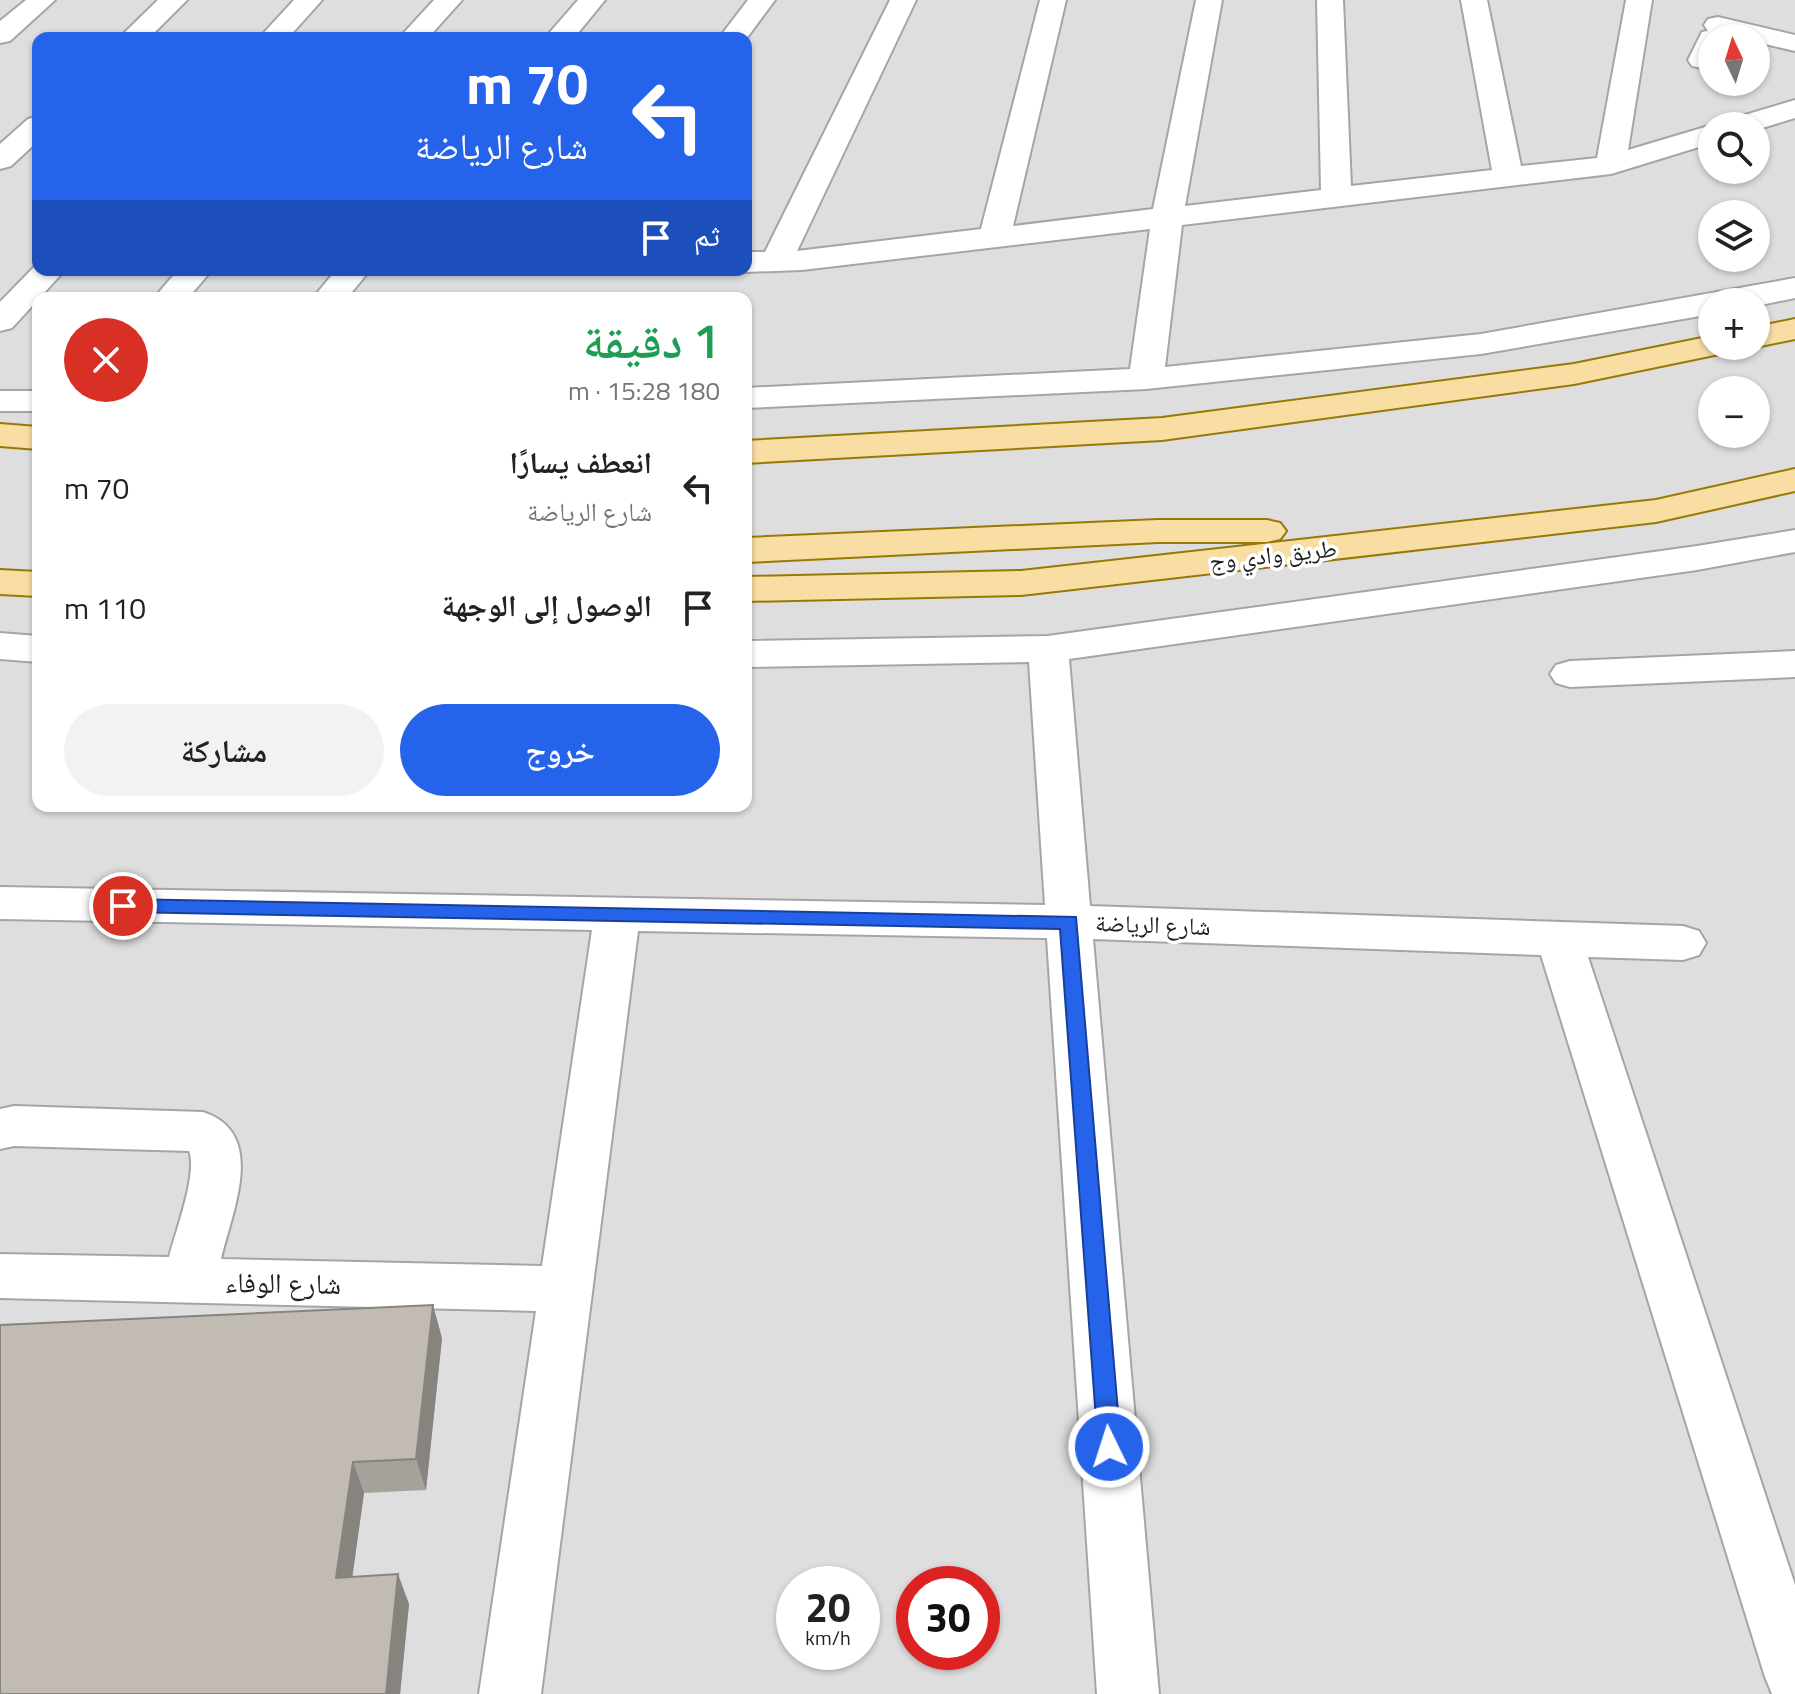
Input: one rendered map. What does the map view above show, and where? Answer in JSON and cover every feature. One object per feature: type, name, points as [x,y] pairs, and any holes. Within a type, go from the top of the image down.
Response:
[{"type":"main road","points":[[1770,334],[1795,329]]},
{"type":"main road","points":[[752,452],[1162,429],[1574,374],[1698,349]]},
{"type":"main road","points":[[752,480],[1191,454],[1357,403]]},
{"type":"main road","points":[[0,435],[32,438]]},
{"type":"main road","name":"طريق وادي وج","points":[[752,589],[1021,583],[1656,511],[1795,480]]},
{"type":"main road","points":[[752,550],[1158,531],[1478,532]]},
{"type":"main road","points":[[0,582],[32,584]]},
{"type":"street","points":[[0,35],[42,0]]},
{"type":"street","points":[[139,32],[174,0]]},
{"type":"street","points":[[279,32],[309,0]]},
{"type":"street","points":[[419,32],[449,0]]},
{"type":"street","points":[[564,32],[592,0]]},
{"type":"street","points":[[738,32],[762,0]]},
{"type":"street","points":[[761,262],[903,0]]},
{"type":"street","points":[[995,237],[1053,0]]},
{"type":"street","points":[[1146,379],[1167,217],[1209,0]]},
{"type":"street","points":[[1330,0],[1336,196]]},
{"type":"street","points":[[1474,0],[1508,175]]},
{"type":"street","points":[[1611,165],[1639,0]]},
{"type":"street","points":[[1770,40],[1795,43]]},
{"type":"street","points":[[1770,116],[1795,109]]},
{"type":"street","points":[[0,160],[32,131]]},
{"type":"street","points":[[761,262],[1611,165],[1698,138]]},
{"type":"street","points":[[0,323],[43,276]]},
{"type":"street","points":[[176,292],[190,276]]},
{"type":"street","points":[[334,292],[349,276]]},
{"type":"street","points":[[1770,293],[1795,288]]},
{"type":"street","points":[[752,398],[1146,379],[1481,344],[1698,306]]},
{"type":"street","points":[[0,323],[32,326]]},
{"type":"street","points":[[0,401],[32,401]]},
{"type":"street","points":[[752,654],[1048,649],[1697,558],[1795,541]]},
{"type":"street","points":[[0,646],[32,649]]},
{"type":"street","points":[[1048,649],[1128,1694]]},
{"type":"street","points":[[1570,674],[1795,664]]},
{"type":"street","name":"شارع الرياضة","points":[[0,903],[1069,922],[1683,943]]},
{"type":"street","points":[[510,1694],[617,914]]},
{"type":"street","points":[[1559,939],[1795,1677]]},
{"type":"street","points":[[0,1129],[14,1126],[203,1132],[217,1152],[215,1178],[189,1280]]},
{"type":"street","name":"شارع الوفاء","points":[[0,1276],[565,1289]]},
{"type":"shaded area","points":[[0,0],[1795,0],[1795,1694],[0,1694]]},
{"type":"building","points":[[433,1305],[416,1459],[353,1462],[336,1578],[398,1574],[386,1694],[0,1694],[0,1325]]},
{"type":"route","points":[[123,906],[1069,922],[1109,1447]]}]
